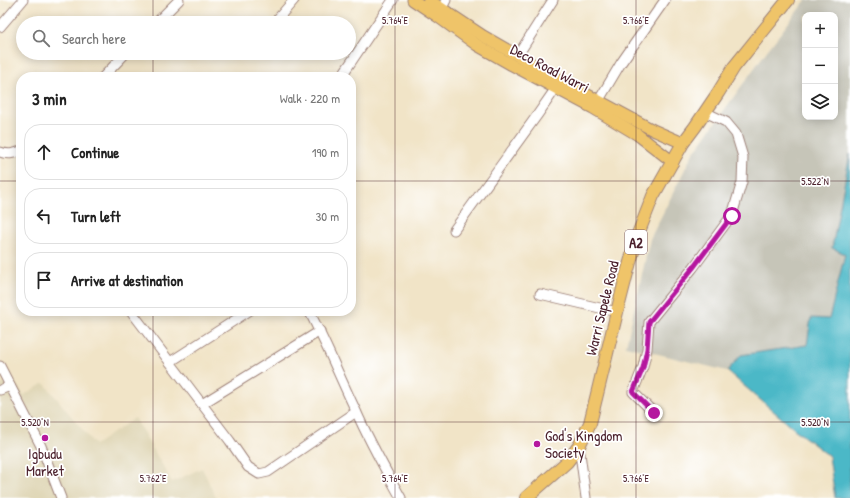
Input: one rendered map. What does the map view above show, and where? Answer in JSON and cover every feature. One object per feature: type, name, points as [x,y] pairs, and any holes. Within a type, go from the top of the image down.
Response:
[{"type":"highway","name":"Warri Sapele Road","points":[[526,498],[567,462],[579,446],[590,422],[638,234],[653,196],[683,143],[734,68],[788,0]]},
{"type":"main road","name":"Deco Road Warri","points":[[413,0],[477,45],[593,108],[638,135],[672,162]]},
{"type":"main road","name":"Deco Road Warri","points":[[429,0],[444,4],[483,36],[560,80],[652,130],[683,143]]},
{"type":"street","points":[[0,27],[23,0]]},
{"type":"street","points":[[163,16],[179,0]]},
{"type":"street","points":[[280,16],[294,0]]},
{"type":"street","points":[[356,55],[393,0]]},
{"type":"street","points":[[518,55],[554,0]]},
{"type":"street","points":[[599,100],[621,63],[665,0]]},
{"type":"street","points":[[108,72],[119,60]]},
{"type":"street","points":[[344,72],[352,60]]},
{"type":"street","points":[[454,230],[556,88]]},
{"type":"street","points":[[654,413],[633,392],[643,368],[647,349],[649,322],[693,268],[732,216],[742,182],[743,157],[736,134],[726,122],[705,112]]},
{"type":"street","points":[[0,152],[5,154],[16,153]]},
{"type":"street","points":[[540,294],[617,312]]},
{"type":"street","points":[[135,316],[248,467],[258,474],[268,472],[356,412]]},
{"type":"street","points":[[170,362],[241,316]]},
{"type":"street","points":[[312,316],[320,331],[356,412],[401,498]]},
{"type":"street","points":[[202,404],[320,331]]},
{"type":"street","points":[[0,366],[41,446],[61,498]]},
{"type":"street","points":[[0,390],[10,386]]},
{"type":"street","points":[[579,446],[586,498]]},
{"type":"shaded area","points":[[806,0],[850,0],[850,154],[832,248],[845,254],[829,319],[811,318],[807,345],[741,355],[727,371],[626,346],[650,239],[692,155],[766,52]]},
{"type":"shaded area","name":"Igbudu Market","points":[[13,380],[24,395],[44,383],[95,445],[135,418],[172,482],[202,468],[216,498],[0,498],[0,385]]},
{"type":"water","points":[[850,154],[850,498],[835,498],[829,456],[793,428],[727,371],[741,355],[807,345],[811,318],[829,319],[845,254],[832,248]]},
{"type":"place","name":"Igbudu Market","points":[[45,438]]},
{"type":"place","name":"God's Kingdom Society","points":[[537,444]]},
{"type":"route","points":[[654,413],[633,392],[643,368],[647,349],[649,322],[693,268],[732,216]]}]
